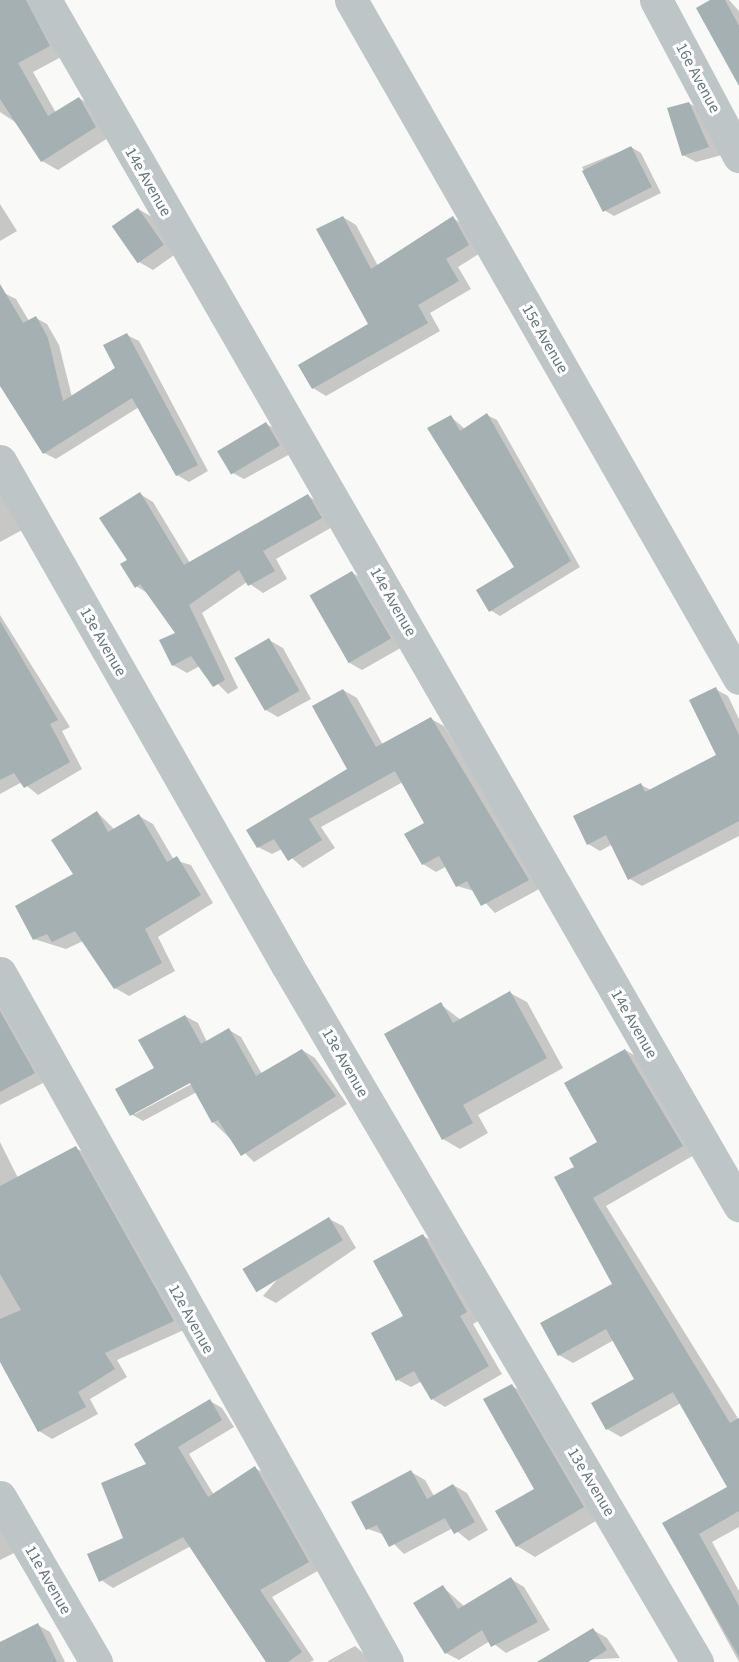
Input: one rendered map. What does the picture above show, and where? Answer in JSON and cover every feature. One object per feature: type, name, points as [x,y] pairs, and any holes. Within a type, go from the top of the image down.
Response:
[{"type":"street","name":"14e Avenue","points":[[45,0],[739,1205]]},
{"type":"street","name":"15e Avenue","points":[[351,0],[739,678]]},
{"type":"street","name":"16e Avenue","points":[[656,0],[739,156]]},
{"type":"street","name":"13e Avenue","points":[[0,461],[287,965],[697,1662]]},
{"type":"street","name":"12e Avenue","points":[[0,973],[387,1662]]},
{"type":"street","name":"11e Avenue","points":[[0,1497],[96,1662]]},
{"type":"building","points":[[0,0],[26,0],[50,46],[18,63],[48,116],[79,97],[96,127],[41,162],[0,99]]},
{"type":"building","points":[[710,0],[725,0],[739,26],[739,86],[696,8]]},
{"type":"building","points":[[689,102],[709,147],[682,156],[667,108]]},
{"type":"building","points":[[631,146],[652,187],[603,212],[582,171]]},
{"type":"building","points":[[138,208],[164,245],[138,263],[112,226]]},
{"type":"building","points":[[343,216],[371,269],[453,216],[469,245],[446,259],[459,281],[418,305],[428,323],[312,389],[298,365],[368,324],[316,229]]},
{"type":"building","points":[[0,284],[23,323],[36,316],[48,338],[63,401],[115,368],[103,345],[127,333],[198,465],[176,476],[132,398],[43,454],[0,386]]},
{"type":"building","points":[[487,413],[571,561],[489,612],[476,590],[514,567],[427,428],[451,415],[460,431]]},
{"type":"building","points":[[266,422],[280,445],[231,475],[217,451]]},
{"type":"building","points":[[140,492],[184,565],[308,494],[322,518],[263,551],[275,571],[248,586],[239,570],[189,605],[225,680],[213,687],[191,656],[172,666],[159,640],[175,633],[140,584],[135,588],[120,564],[127,560],[99,518]]},
{"type":"building","points":[[352,571],[391,639],[349,663],[310,596]]},
{"type":"building","points":[[0,621],[58,720],[50,724],[70,762],[24,788],[14,773],[0,780]]},
{"type":"building","points":[[269,638],[300,691],[265,711],[234,658]]},
{"type":"building","points":[[716,687],[739,735],[739,821],[628,880],[606,835],[587,845],[573,816],[641,783],[645,792],[716,755],[689,700]]},
{"type":"building","points":[[343,689],[376,747],[431,717],[529,880],[481,906],[467,881],[456,887],[439,856],[422,865],[404,834],[424,823],[395,771],[309,819],[322,840],[288,861],[274,839],[257,848],[246,830],[347,769],[312,706]]},
{"type":"building","points":[[97,811],[108,832],[139,814],[167,862],[177,856],[201,895],[145,929],[162,963],[114,989],[75,931],[52,942],[47,934],[33,940],[15,906],[73,874],[51,840]]},
{"type":"building","points":[[510,991],[547,1058],[463,1105],[473,1123],[442,1140],[384,1034],[441,1002],[453,1023]]},
{"type":"building","points":[[0,1011],[35,1073],[0,1092]]},
{"type":"building","points":[[185,1015],[201,1044],[229,1028],[256,1076],[302,1049],[336,1096],[241,1156],[218,1120],[212,1123],[190,1083],[130,1116],[115,1089],[154,1068],[138,1040]]},
{"type":"building","points":[[625,1049],[683,1146],[593,1198],[730,1423],[739,1418],[739,1511],[699,1534],[739,1606],[739,1657],[662,1523],[727,1487],[673,1392],[606,1430],[591,1403],[634,1379],[606,1329],[558,1356],[540,1323],[612,1284],[554,1177],[574,1167],[569,1158],[597,1142],[564,1083]]},
{"type":"building","points":[[76,1146],[174,1321],[105,1353],[115,1369],[78,1392],[86,1407],[38,1432],[0,1362],[0,1319],[21,1310],[0,1274],[0,1186]]},
{"type":"building","points":[[329,1217],[343,1240],[256,1292],[242,1269]]},
{"type":"building","points":[[423,1234],[467,1312],[460,1316],[489,1366],[431,1400],[414,1371],[396,1381],[371,1333],[403,1316],[373,1261]]},
{"type":"building","points":[[512,1384],[584,1507],[516,1547],[495,1511],[534,1489],[483,1399]]},
{"type":"building","points":[[210,1399],[222,1420],[178,1447],[208,1497],[255,1466],[309,1562],[260,1590],[302,1652],[288,1662],[266,1662],[183,1537],[99,1582],[87,1554],[123,1538],[101,1483],[146,1464],[134,1444]]},
{"type":"building","points":[[411,1470],[427,1499],[453,1484],[475,1522],[454,1534],[445,1518],[389,1547],[377,1525],[366,1530],[351,1502]]},
{"type":"building","points":[[511,1577],[538,1622],[491,1647],[482,1630],[445,1654],[413,1603],[443,1585],[458,1609]]},
{"type":"building","points":[[38,1623],[57,1662],[0,1662],[0,1642]]},
{"type":"building","points":[[593,1628],[607,1650],[588,1662],[537,1662]]}]
